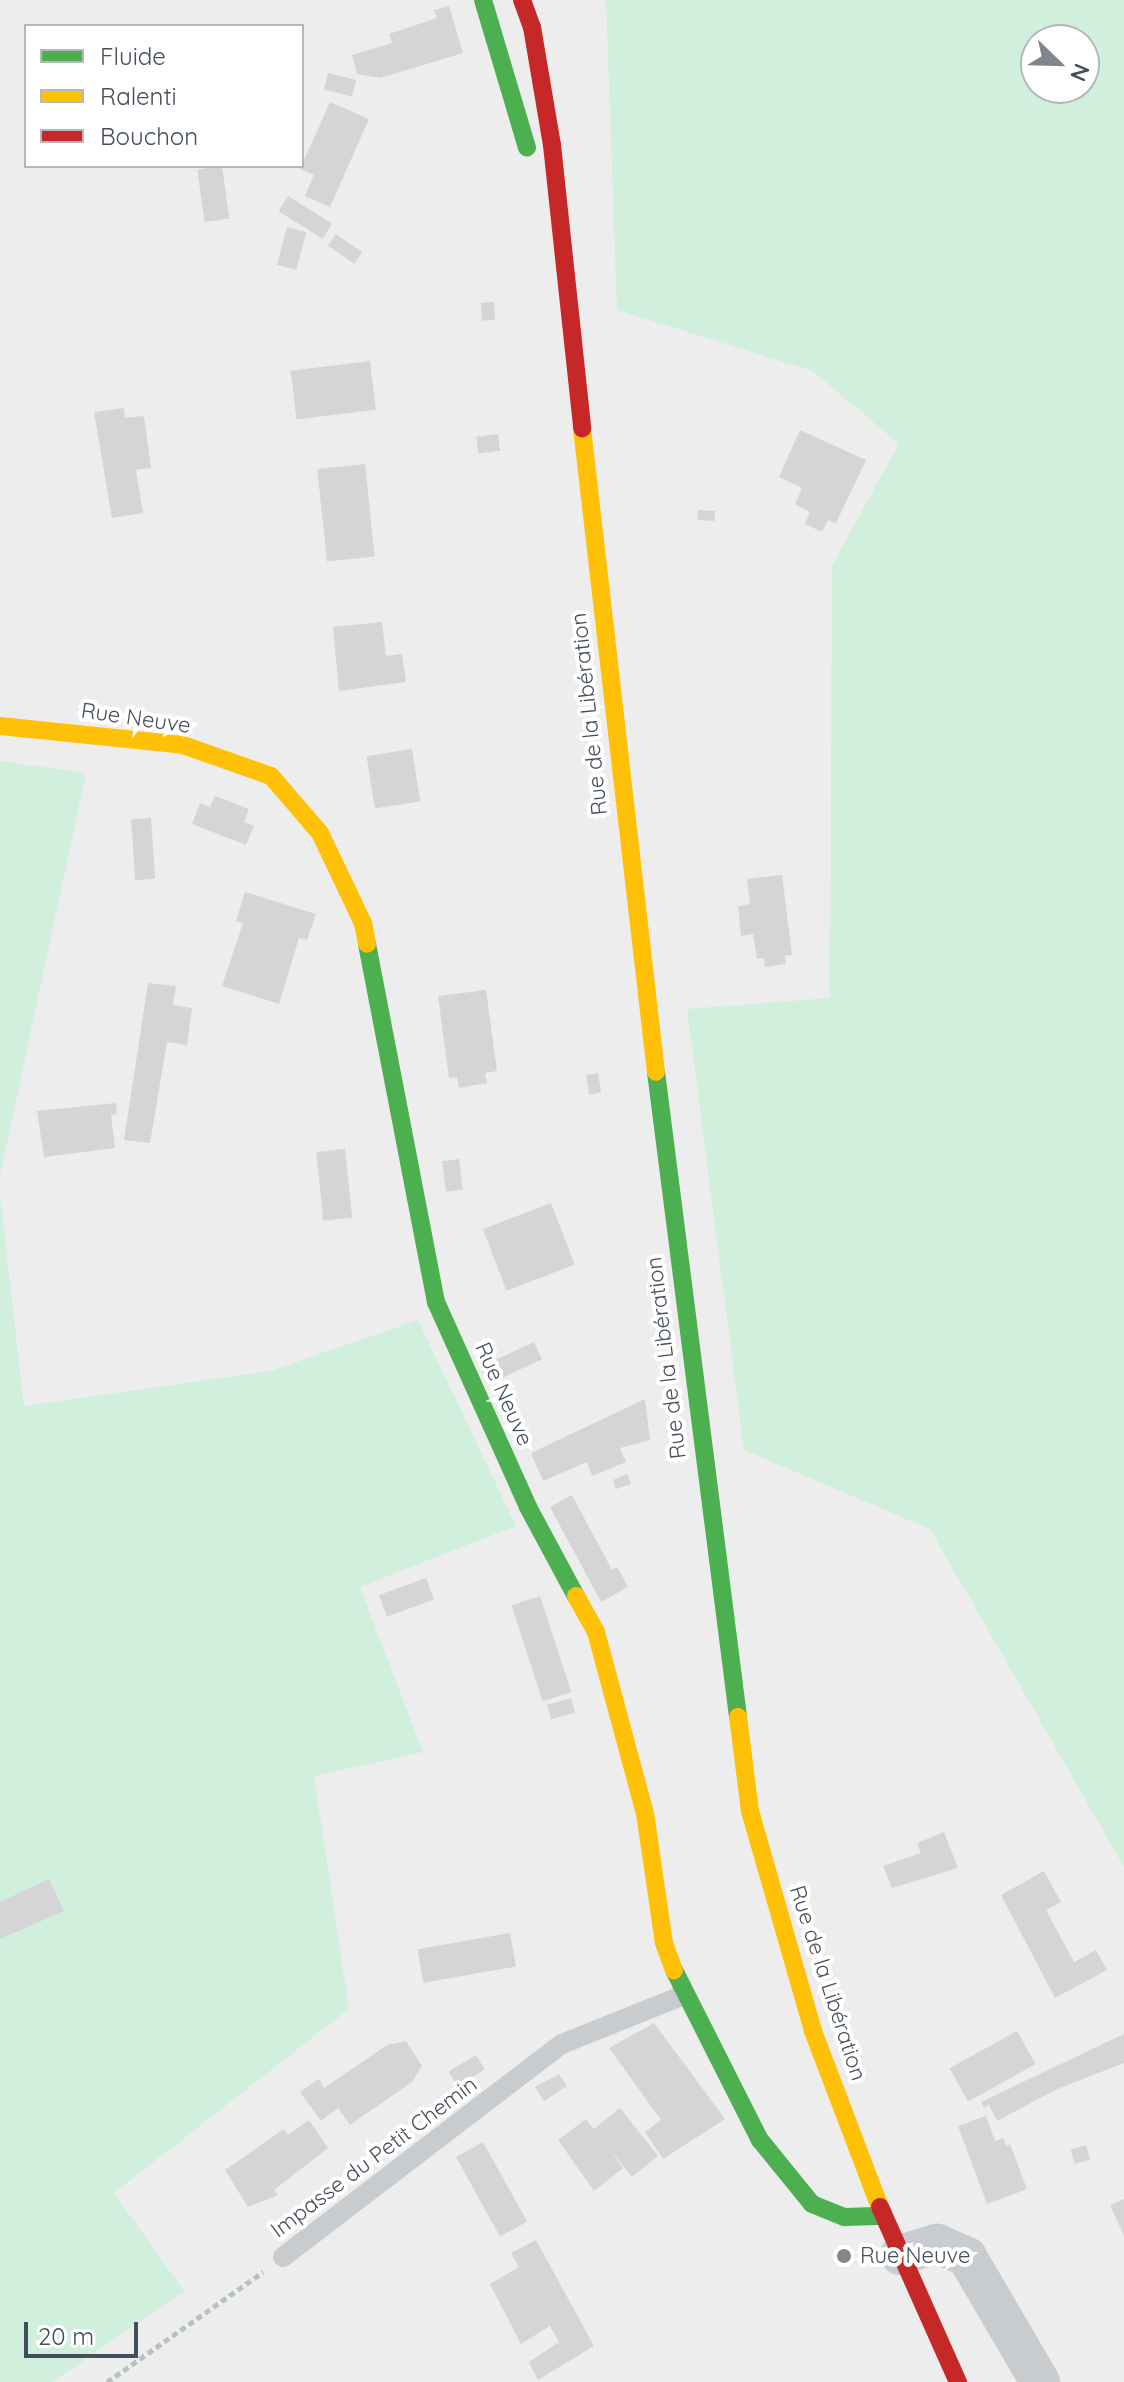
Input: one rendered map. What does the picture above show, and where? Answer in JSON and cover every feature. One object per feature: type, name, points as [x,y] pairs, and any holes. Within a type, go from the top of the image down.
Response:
[{"type":"main road","name":"Rue de la Libération","points":[[483,0],[568,293]]},
{"type":"main road","name":"Rue de la Libération","points":[[522,0],[532,27],[552,145],[618,771],[750,1811],[813,2031],[949,2378]]},
{"type":"main road","name":"Rue Neuve","points":[[0,726],[183,745],[271,776],[320,833],[363,923],[436,1302],[528,1507],[596,1632],[645,1813],[664,1943],[684,1995],[760,2140],[812,2204],[845,2217],[883,2216]]},
{"type":"street","points":[[900,2255],[937,2244],[967,2257],[1040,2382]]},
{"type":"lane","name":"Impasse du Petit Chemin","points":[[283,2257],[562,2044],[684,1995]]},
{"type":"path","name":"Impasse du Petit Chemin","points":[[107,2382],[283,2257]]},
{"type":"green space","points":[[606,0],[1124,0],[1124,1867],[930,1529],[744,1450],[687,1009],[830,998],[832,565],[899,444],[813,371],[617,310]]},
{"type":"green space","points":[[0,761],[86,773],[0,1175]]},
{"type":"green space","points":[[0,1196],[24,1406],[270,1371],[418,1320],[516,1526],[360,1587],[423,1752],[314,1776],[349,2009],[114,2193],[184,2291],[52,2382],[0,2382]]},
{"type":"building","points":[[449,6],[463,53],[380,78],[357,74],[352,55],[392,43],[389,34],[437,18],[434,10]]},
{"type":"building","points":[[328,73],[356,80],[352,97],[324,89]]},
{"type":"building","points":[[330,102],[369,119],[330,207],[305,196],[314,175],[300,169],[304,168],[304,160]]},
{"type":"building","points":[[222,168],[229,218],[205,222],[197,169]]},
{"type":"building","points":[[288,196],[332,224],[323,239],[278,211]]},
{"type":"building","points":[[287,227],[306,232],[296,270],[277,265]]},
{"type":"building","points":[[336,234],[362,252],[354,264],[328,245]]},
{"type":"building","points":[[494,302],[495,320],[482,321],[481,303]]},
{"type":"building","points":[[370,361],[376,410],[297,419],[291,371]]},
{"type":"building","points":[[124,408],[125,418],[144,416],[151,468],[136,470],[143,513],[112,518],[94,412]]},
{"type":"building","points":[[800,430],[866,460],[836,523],[828,520],[822,532],[805,524],[810,512],[795,504],[802,488],[779,477]]},
{"type":"building","points":[[498,434],[500,451],[478,454],[476,437]]},
{"type":"building","points":[[365,464],[375,556],[327,562],[317,469]]},
{"type":"building","points":[[698,510],[715,511],[714,521],[697,520]]},
{"type":"building","points":[[382,622],[386,656],[402,654],[406,682],[339,691],[333,627]]},
{"type":"building","points":[[412,749],[420,801],[375,809],[367,756]]},
{"type":"building","points":[[215,796],[249,809],[244,822],[254,826],[246,845],[192,824],[200,803],[210,807]]},
{"type":"building","points":[[151,818],[155,879],[135,880],[131,819]]},
{"type":"building","points":[[782,875],[792,955],[785,956],[786,964],[765,967],[764,958],[757,959],[753,934],[741,936],[738,906],[750,904],[747,879]]},
{"type":"building","points":[[245,892],[316,914],[307,940],[299,938],[279,1004],[222,986],[243,923],[236,921]]},
{"type":"building","points":[[148,983],[176,986],[173,1005],[192,1008],[187,1045],[167,1042],[150,1143],[124,1140]]},
{"type":"building","points":[[486,990],[497,1071],[485,1073],[487,1083],[459,1088],[457,1077],[449,1078],[438,996]]},
{"type":"building","points":[[598,1073],[601,1093],[589,1095],[586,1075]]},
{"type":"building","points":[[116,1103],[117,1114],[111,1115],[115,1148],[44,1157],[37,1111]]},
{"type":"building","points":[[345,1149],[352,1218],[323,1221],[316,1152]]},
{"type":"building","points":[[459,1159],[463,1190],[446,1192],[442,1161]]},
{"type":"building","points":[[551,1203],[575,1265],[507,1291],[483,1229]]},
{"type":"building","points":[[534,1342],[542,1359],[489,1384],[481,1367]]},
{"type":"building","points":[[645,1399],[650,1440],[620,1448],[626,1462],[592,1476],[587,1462],[543,1481],[531,1453]]},
{"type":"building","points":[[627,1474],[631,1484],[616,1489],[613,1480]]},
{"type":"building","points":[[572,1495],[612,1570],[617,1567],[628,1587],[601,1602],[550,1507]]},
{"type":"building","points":[[426,1578],[434,1600],[387,1617],[379,1595]]},
{"type":"building","points":[[540,1596],[571,1692],[543,1701],[511,1605]]},
{"type":"building","points":[[571,1698],[575,1712],[551,1719],[547,1705]]},
{"type":"building","points":[[944,1832],[958,1868],[892,1888],[883,1866],[921,1853],[917,1843]]},
{"type":"building","points":[[1044,1871],[1061,1902],[1046,1910],[1074,1962],[1096,1950],[1107,1970],[1055,1998],[1001,1895]]},
{"type":"building","points":[[49,1879],[64,1911],[0,1939],[0,1902]]},
{"type":"building","points":[[510,1933],[516,1966],[423,1983],[417,1949]]},
{"type":"building","points":[[654,2023],[725,2119],[663,2159],[645,2132],[661,2120],[609,2048]]},
{"type":"building","points":[[1017,2031],[1035,2064],[968,2102],[950,2068]]},
{"type":"building","points":[[1124,2034],[1124,2063],[1055,2090],[997,2121],[989,2105],[984,2108],[981,2102]]},
{"type":"building","points":[[406,2041],[422,2066],[412,2082],[350,2125],[338,2108],[321,2121],[300,2092],[319,2079],[324,2088],[387,2045]]},
{"type":"building","points":[[476,2055],[485,2070],[457,2086],[449,2071]]},
{"type":"building","points":[[559,2074],[567,2086],[544,2101],[535,2087]]},
{"type":"building","points":[[620,2108],[658,2156],[632,2177],[608,2147],[623,2168],[594,2191],[558,2140],[586,2119],[594,2129]]},
{"type":"building","points":[[986,2116],[995,2141],[1003,2138],[1006,2146],[1010,2144],[1027,2189],[987,2204],[958,2126]]},
{"type":"building","points":[[309,2120],[328,2148],[274,2190],[278,2195],[248,2207],[225,2170],[284,2129],[288,2135]]},
{"type":"building","points":[[483,2142],[527,2222],[500,2237],[456,2157]]},
{"type":"building","points":[[1086,2145],[1090,2159],[1075,2164],[1071,2149]]},
{"type":"building","points":[[1124,2199],[1124,2236],[1110,2205]]},
{"type":"building","points":[[536,2240],[594,2346],[538,2380],[529,2362],[559,2342],[550,2326],[521,2344],[490,2284],[519,2267],[511,2253]]},
{"type":"traffic: fast","points":[[483,0],[527,148]]},
{"type":"traffic: fast","points":[[367,944],[436,1302],[528,1507],[576,1596]]},
{"type":"traffic: fast","points":[[656,1072],[738,1717]]},
{"type":"traffic: fast","points":[[674,1970],[760,2140],[812,2204],[845,2217],[883,2216]]},
{"type":"traffic: slow","points":[[582,428],[656,1072]]},
{"type":"traffic: slow","points":[[0,726],[183,745],[271,776],[320,833],[363,923],[367,944]]},
{"type":"traffic: slow","points":[[576,1596],[596,1632],[645,1813],[664,1943],[674,1970]]},
{"type":"traffic: slow","points":[[738,1717],[750,1811],[813,2031],[880,2207]]},
{"type":"traffic: jam","points":[[522,0],[532,27],[552,145],[582,428]]},
{"type":"traffic: jam","points":[[880,2207],[958,2382]]},
{"type":"place","name":"Rue Neuve","points":[[844,2256]]}]
